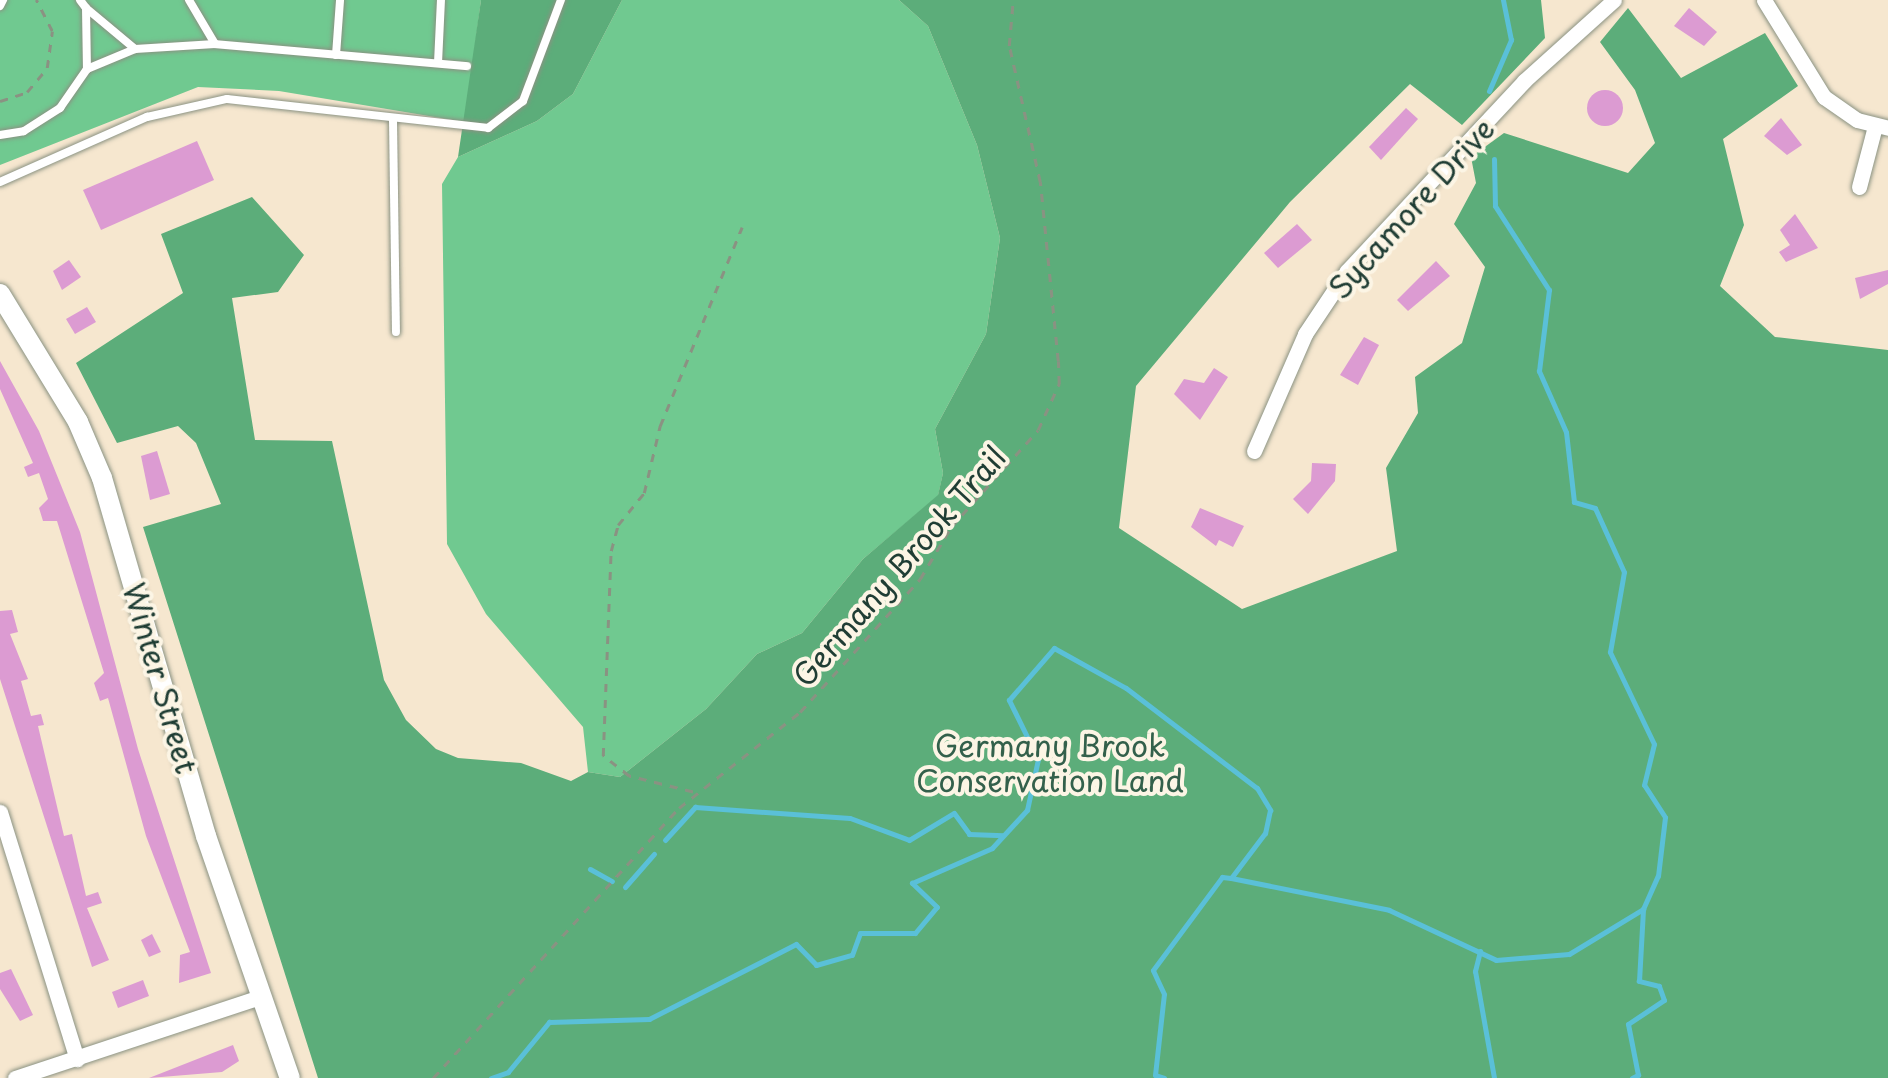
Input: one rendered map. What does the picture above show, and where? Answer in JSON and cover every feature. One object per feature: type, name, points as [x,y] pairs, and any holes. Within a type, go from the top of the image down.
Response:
[{"type":"street","name":"Sycamore Drive","points":[[1254,450],[1305,334],[1348,271],[1524,81],[1614,0]]},
{"type":"street","points":[[1764,0],[1824,97],[1882,127],[1859,187]]},
{"type":"street","name":"Winter Street","points":[[0,294],[78,422],[102,478],[260,997],[290,1078]]},
{"type":"street","points":[[0,812],[77,1060]]},
{"type":"street","points":[[15,1078],[260,997]]},
{"type":"lane","points":[[189,0],[215,44]]},
{"type":"lane","points":[[336,55],[340,0]]},
{"type":"lane","points":[[438,63],[441,0]]},
{"type":"lane","points":[[0,182],[147,117],[203,102],[247,100],[474,130],[506,119],[523,101],[561,0]]},
{"type":"lane","points":[[83,4],[136,49]]},
{"type":"lane","points":[[83,4],[86,69]]},
{"type":"lane","points":[[0,135],[24,131],[52,114],[86,69],[136,49],[215,44],[467,66]]},
{"type":"lane","points":[[393,120],[396,332]]},
{"type":"path","points":[[0,101],[27,92],[47,68],[52,31],[36,0]]},
{"type":"path","name":"Germany Brook Trail","points":[[433,1078],[696,794],[800,712],[920,579],[942,538],[1021,454],[1052,404],[1058,361],[1040,182],[1008,46],[1012,0]]},
{"type":"path","points":[[696,794],[682,784],[630,776],[603,756],[611,551],[618,526],[644,493],[660,426],[742,226]]},
{"type":"green space","points":[[0,0],[481,0],[465,122],[279,91],[198,87],[0,165]]},
{"type":"green space","points":[[481,0],[622,0],[573,94],[537,121],[458,157]]},
{"type":"green space","points":[[622,0],[899,0],[928,26],[977,145],[1000,238],[986,334],[935,429],[943,473],[938,496],[863,559],[802,633],[757,654],[706,709],[620,777],[588,772],[583,727],[486,614],[447,544],[442,184],[458,157],[537,121],[573,94]]},
{"type":"green space","name":"Germany Brook Conservation Land","points":[[899,0],[1541,0],[1545,38],[1462,125],[1410,84],[1290,202],[1136,386],[1119,528],[1242,609],[1397,551],[1386,468],[1418,413],[1415,377],[1462,343],[1485,267],[1454,224],[1476,183],[1471,157],[1504,133],[1628,173],[1655,143],[1635,90],[1600,42],[1628,8],[1681,78],[1765,33],[1798,86],[1723,139],[1744,225],[1720,286],[1775,337],[1888,350],[1888,1078],[318,1078],[143,527],[221,504],[196,443],[178,426],[117,443],[76,363],[183,293],[161,234],[252,197],[304,255],[278,292],[232,298],[255,440],[332,441],[384,680],[406,720],[436,749],[458,758],[521,763],[571,781],[588,772],[620,777],[706,709],[757,654],[802,633],[863,559],[938,495],[943,473],[935,429],[986,334],[1000,238],[977,145],[928,26]]},
{"type":"building","points":[[1689,8],[1717,32],[1704,46],[1674,26]]},
{"type":"building","points":[[1605,90],[1618,95],[1623,108],[1618,121],[1605,126],[1592,121],[1587,108],[1592,95]]},
{"type":"building","points":[[1406,108],[1418,119],[1381,160],[1369,147]]},
{"type":"building","points":[[1781,118],[1802,145],[1787,155],[1764,136]]},
{"type":"building","points":[[197,141],[214,180],[101,230],[83,190]]},
{"type":"building","points":[[1795,214],[1818,248],[1786,262],[1779,252],[1790,245],[1780,230]]},
{"type":"building","points":[[1297,224],[1312,240],[1278,268],[1264,253]]},
{"type":"building","points":[[69,260],[81,277],[62,290],[53,271]]},
{"type":"building","points":[[1436,261],[1450,276],[1408,311],[1397,300]]},
{"type":"building","points":[[1888,270],[1888,284],[1860,299],[1855,278]]},
{"type":"building","points":[[87,307],[96,322],[75,334],[66,319]]},
{"type":"building","points":[[1364,337],[1379,345],[1358,385],[1340,375]]},
{"type":"building","points":[[0,361],[39,431],[80,532],[138,749],[211,973],[179,983],[180,955],[190,952],[146,836],[108,698],[100,701],[94,683],[104,673],[57,521],[43,521],[39,508],[48,499],[39,473],[28,477],[24,467],[33,463],[0,389]]},
{"type":"building","points":[[1214,368],[1228,377],[1200,420],[1174,394],[1184,379],[1204,383]]},
{"type":"building","points":[[157,451],[170,494],[150,500],[141,456]]},
{"type":"building","points":[[1312,463],[1336,464],[1335,481],[1308,514],[1293,499],[1311,481]]},
{"type":"building","points":[[1200,508],[1244,526],[1233,547],[1219,540],[1216,546],[1191,527]]},
{"type":"building","points":[[12,610],[18,632],[10,634],[28,679],[21,681],[31,716],[41,714],[44,725],[38,726],[64,836],[72,834],[86,896],[98,892],[102,903],[87,908],[109,960],[92,967],[0,679],[0,611]]},
{"type":"building","points":[[152,934],[161,952],[149,957],[141,940]]},
{"type":"building","points":[[11,969],[33,1015],[20,1021],[0,989],[0,973]]},
{"type":"building","points":[[143,980],[149,996],[118,1008],[112,992]]},
{"type":"building","points":[[233,1045],[239,1061],[222,1072],[149,1078]]},
{"type":"waterway","points":[[1489,91],[1511,40],[1503,0]]},
{"type":"waterway","points":[[491,1078],[508,1072],[549,1022],[649,1019],[796,944],[816,965],[852,955],[860,933],[915,933],[937,907],[912,883],[992,848],[1027,810],[1038,759],[1009,700],[1054,648],[1126,688],[1257,788],[1270,810],[1265,833],[1231,878],[1389,910],[1496,960],[1569,954],[1643,909],[1658,876],[1665,817],[1644,785],[1654,744],[1610,652],[1624,572],[1595,508],[1574,502],[1566,432],[1539,371],[1549,290],[1495,206],[1494,159]]},
{"type":"waterway","points":[[665,840],[695,807],[850,818],[909,840],[954,813],[969,834],[1003,835]]},
{"type":"waterway","points":[[625,887],[654,854]]},
{"type":"waterway","points":[[590,869],[612,881]]},
{"type":"waterway","points":[[1164,1078],[1155,1075],[1164,994],[1153,970],[1222,877],[1231,878]]},
{"type":"waterway","points":[[1632,1078],[1638,1075],[1628,1024],[1664,1000],[1659,986],[1639,981],[1643,909]]},
{"type":"waterway","points":[[1480,951],[1475,971],[1494,1078]]}]
